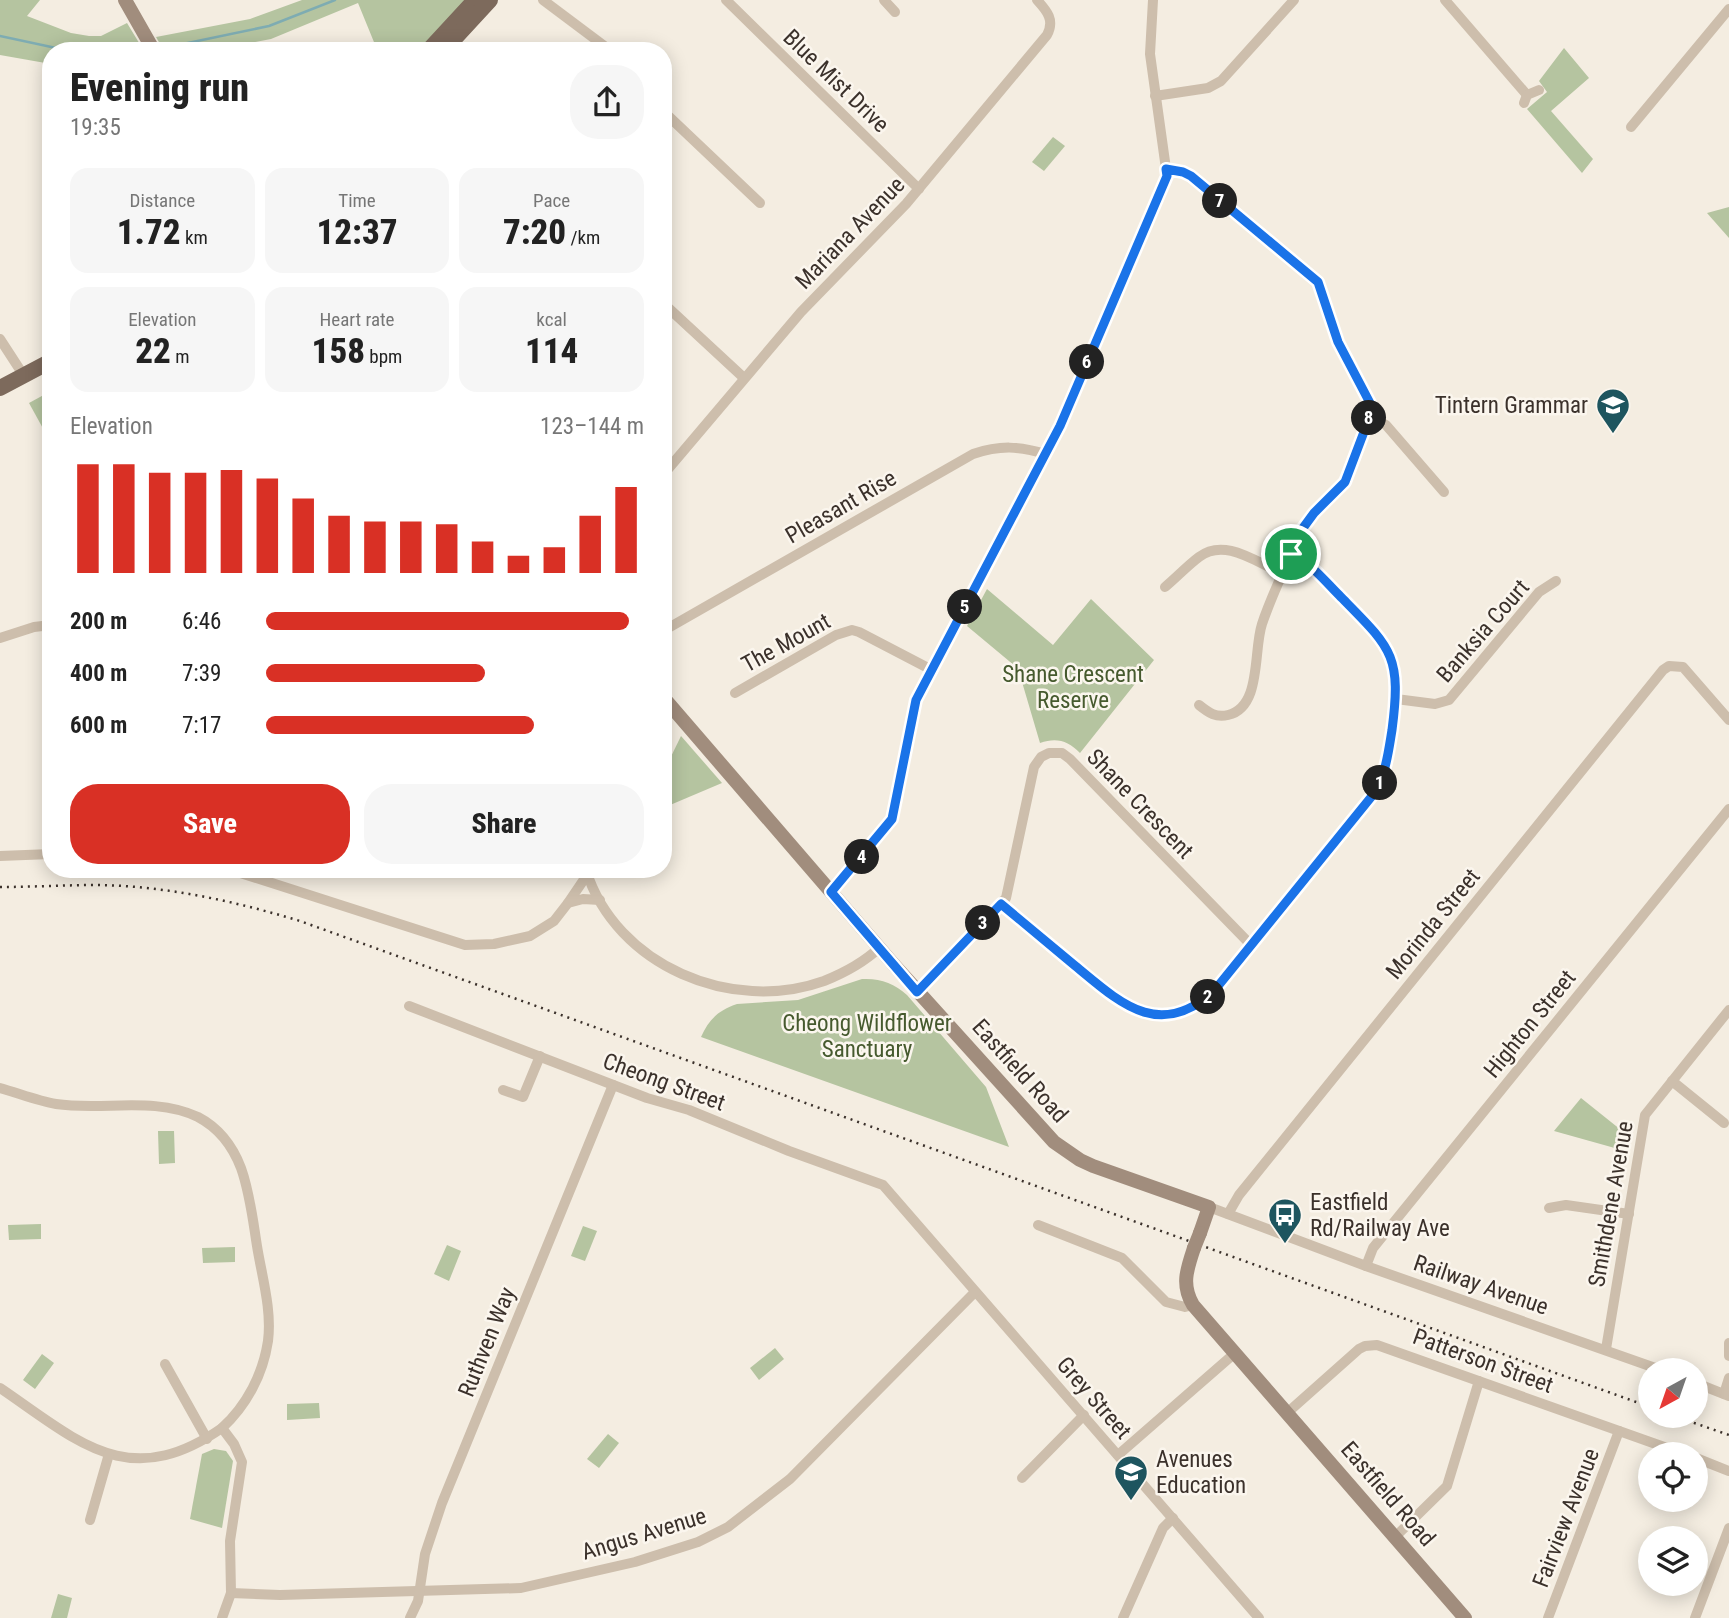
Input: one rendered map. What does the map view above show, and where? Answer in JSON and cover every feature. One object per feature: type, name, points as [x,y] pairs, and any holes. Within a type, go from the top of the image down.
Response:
[{"type":"main road","points":[[125,0],[149,42]]},
{"type":"main road","points":[[436,42],[475,0]]},
{"type":"main road","points":[[451,42],[490,0]]},
{"type":"main road","points":[[0,388],[42,366]]},
{"type":"main road","name":"Eastfield Road","points":[[672,707],[917,992],[1060,1147],[1080,1160],[1209,1207],[1186,1269],[1188,1296],[1465,1618]]},
{"type":"street","points":[[543,0],[599,42]]},
{"type":"street","name":"Blue Mist Drive","points":[[726,0],[919,189]]},
{"type":"street","points":[[884,0],[895,12]]},
{"type":"street","name":"Mariana Avenue","points":[[672,463],[801,312],[919,189],[1047,35],[1051,27],[1048,12],[1037,0]]},
{"type":"street","points":[[831,892],[892,819],[916,700],[1060,426],[1167,176],[1150,54],[1153,0]]},
{"type":"street","points":[[1155,96],[1208,88],[1221,82],[1294,0]]},
{"type":"street","points":[[1445,0],[1525,99],[1539,90]]},
{"type":"street","points":[[1631,127],[1729,9]]},
{"type":"street","points":[[672,120],[760,203]]},
{"type":"street","points":[[1166,169],[1191,176],[1318,282],[1338,342],[1370,403],[1370,416],[1345,482],[1303,528],[1282,573],[1262,625],[1250,697],[1231,714],[1210,714],[1199,705]]},
{"type":"street","points":[[672,311],[744,378]]},
{"type":"street","points":[[0,339],[24,376]]},
{"type":"street","points":[[1370,416],[1386,425],[1444,492]]},
{"type":"street","name":"Pleasant Rise","points":[[672,626],[973,454],[1004,446],[1021,447],[1046,454]]},
{"type":"street","points":[[1165,587],[1201,555],[1211,550],[1230,550],[1282,573]]},
{"type":"street","points":[[1001,904],[1119,1001],[1145,1013],[1175,1013],[1198,1004],[1214,991],[1379,786],[1387,766],[1396,699],[1396,673],[1383,642],[1306,562],[1291,554]]},
{"type":"street","name":"Banksia Court","points":[[1396,699],[1435,704],[1449,700],[1539,592],[1556,581]]},
{"type":"street","points":[[0,638],[42,626]]},
{"type":"street","name":"The Mount","points":[[735,693],[836,635],[852,630],[869,636],[930,669]]},
{"type":"street","name":"Morinda Street","points":[[1228,1214],[1239,1195],[1666,668],[1675,665],[1686,671],[1729,720]]},
{"type":"street","name":"Shane Crescent","points":[[917,992],[1006,898],[1034,767],[1041,757],[1057,752],[1070,759],[1251,945]]},
{"type":"street","name":"Highton Street","points":[[1366,1266],[1373,1248],[1729,809]]},
{"type":"street","points":[[0,856],[42,854]]},
{"type":"street","points":[[256,878],[465,945],[494,944],[530,936],[554,920],[583,878]]},
{"type":"street","points":[[590,878],[600,900],[626,936],[664,965],[695,980],[731,990],[766,992],[817,983],[857,965],[879,947]]},
{"type":"street","points":[[568,903],[583,899],[600,900]]},
{"type":"street","name":"Cheong Street","points":[[409,1006],[883,1185],[900,1204]]},
{"type":"street","name":"Smithdene Avenue","points":[[1606,1349],[1645,1115],[1729,1010]]},
{"type":"street","points":[[503,1090],[523,1097],[540,1055]]},
{"type":"street","points":[[1672,1081],[1724,1123]]},
{"type":"street","name":"Ruthven Way","points":[[410,1618],[418,1601],[425,1555],[442,1503],[613,1085]]},
{"type":"street","points":[[0,1088],[56,1104],[156,1105],[181,1110],[213,1126],[233,1151],[241,1169],[269,1314],[265,1358],[252,1390],[236,1414],[222,1428],[188,1449],[158,1457],[109,1454],[84,1445],[0,1389]]},
{"type":"street","name":"Grey Street","points":[[900,1204],[1259,1618]]},
{"type":"street","points":[[1549,1208],[1566,1205],[1629,1214]]},
{"type":"street","name":"Railway Avenue","points":[[1209,1207],[1366,1266],[1638,1361]]},
{"type":"street","points":[[1038,1225],[1122,1258],[1166,1302],[1185,1307],[1194,1305]]},
{"type":"street","name":"Angus Avenue","points":[[231,1593],[280,1595],[521,1588],[635,1562],[698,1542],[728,1527],[790,1479],[975,1292]]},
{"type":"street","points":[[1729,1343],[1729,1356]]},
{"type":"street","name":"Patterson Street","points":[[1287,1413],[1359,1349],[1371,1344],[1386,1346],[1650,1442]]},
{"type":"street","points":[[1118,1455],[1235,1353]]},
{"type":"street","points":[[165,1364],[207,1438]]},
{"type":"street","points":[[1708,1388],[1727,1395],[1729,1378]]},
{"type":"street","points":[[1395,1537],[1447,1486],[1479,1381]]},
{"type":"street","points":[[1021,1478],[1084,1415]]},
{"type":"street","points":[[222,1428],[234,1444],[242,1462],[230,1541],[231,1593],[222,1618]]},
{"type":"street","name":"Fairview Avenue","points":[[1548,1618],[1619,1431]]},
{"type":"street","points":[[90,1520],[109,1454]]},
{"type":"street","points":[[1708,1463],[1729,1471]]},
{"type":"street","points":[[1123,1618],[1163,1528],[1173,1518]]},
{"type":"street","points":[[1695,1618],[1729,1528]]},
{"type":"green space","points":[[0,0],[40,0],[27,16],[71,33],[101,36],[127,23],[139,42],[42,42],[42,62],[0,55]]},
{"type":"green space","points":[[302,0],[469,0],[430,42],[374,42],[358,3],[271,39],[255,42],[159,42],[156,37],[250,19]]},
{"type":"green space","points":[[1564,48],[1589,78],[1551,111],[1593,159],[1582,173],[1527,109],[1547,92],[1539,81]]},
{"type":"green space","points":[[1053,137],[1065,146],[1044,171],[1032,162]]},
{"type":"green space","points":[[1729,207],[1729,238],[1707,213]]},
{"type":"green space","points":[[42,396],[42,427],[29,403]]},
{"type":"green space","name":"Shane Crescent Reserve","points":[[987,589],[1053,645],[1091,599],[1154,660],[1080,753],[1062,741],[1040,743],[1022,682],[1027,676],[967,626]]},
{"type":"green space","points":[[681,736],[722,783],[672,804],[672,754]]},
{"type":"green space","name":"Cheong Wildflower Sanctuary","points":[[862,979],[886,982],[907,995],[986,1087],[1009,1147],[701,1037],[715,1016],[737,1004],[798,1000]]},
{"type":"green space","points":[[1581,1098],[1631,1138],[1629,1152],[1554,1131]]},
{"type":"green space","points":[[158,1131],[174,1131],[175,1163],[159,1164]]},
{"type":"green space","points":[[41,1224],[41,1239],[9,1240],[8,1225]]},
{"type":"green space","points":[[583,1226],[597,1231],[585,1261],[571,1256]]},
{"type":"green space","points":[[447,1245],[461,1251],[449,1281],[434,1274]]},
{"type":"green space","points":[[235,1247],[235,1262],[203,1263],[202,1248]]},
{"type":"green space","points":[[775,1348],[784,1359],[759,1380],[750,1368]]},
{"type":"green space","points":[[42,1354],[54,1363],[35,1389],[23,1380]]},
{"type":"green space","points":[[319,1403],[320,1418],[287,1420],[287,1404]]},
{"type":"green space","points":[[608,1434],[619,1443],[599,1468],[587,1459]]},
{"type":"green space","points":[[214,1449],[226,1451],[233,1461],[222,1528],[190,1519],[202,1454]]},
{"type":"green space","points":[[58,1594],[72,1598],[67,1618],[51,1618]]},
{"type":"waterway","points":[[192,42],[269,26],[335,0]]},
{"type":"waterway","points":[[0,36],[42,45]]},
{"type":"railway","points":[[0,887],[98,885],[149,888],[225,901],[300,921],[1638,1403]]},
{"type":"railway","points":[[1708,1428],[1729,1435]]},
{"type":"place","name":"Tintern Grammar","points":[[1613,435]]},
{"type":"place","name":"Eastfield Rd/Railway Ave","points":[[1285,1245]]},
{"type":"place","name":"Avenues Education","points":[[1131,1502]]},
{"type":"route","points":[[1166,169],[1174,169],[1191,176],[1318,282],[1338,342],[1370,403],[1370,416],[1345,482],[1314,513],[1303,528],[1291,554],[1306,562],[1368,624],[1383,642],[1394,663],[1396,699],[1387,766],[1372,796],[1214,991],[1193,1007],[1175,1013],[1154,1014],[1132,1009],[1105,991],[1001,904],[917,992],[831,892],[892,819],[916,700],[1060,426],[1167,176],[1166,169]]}]
